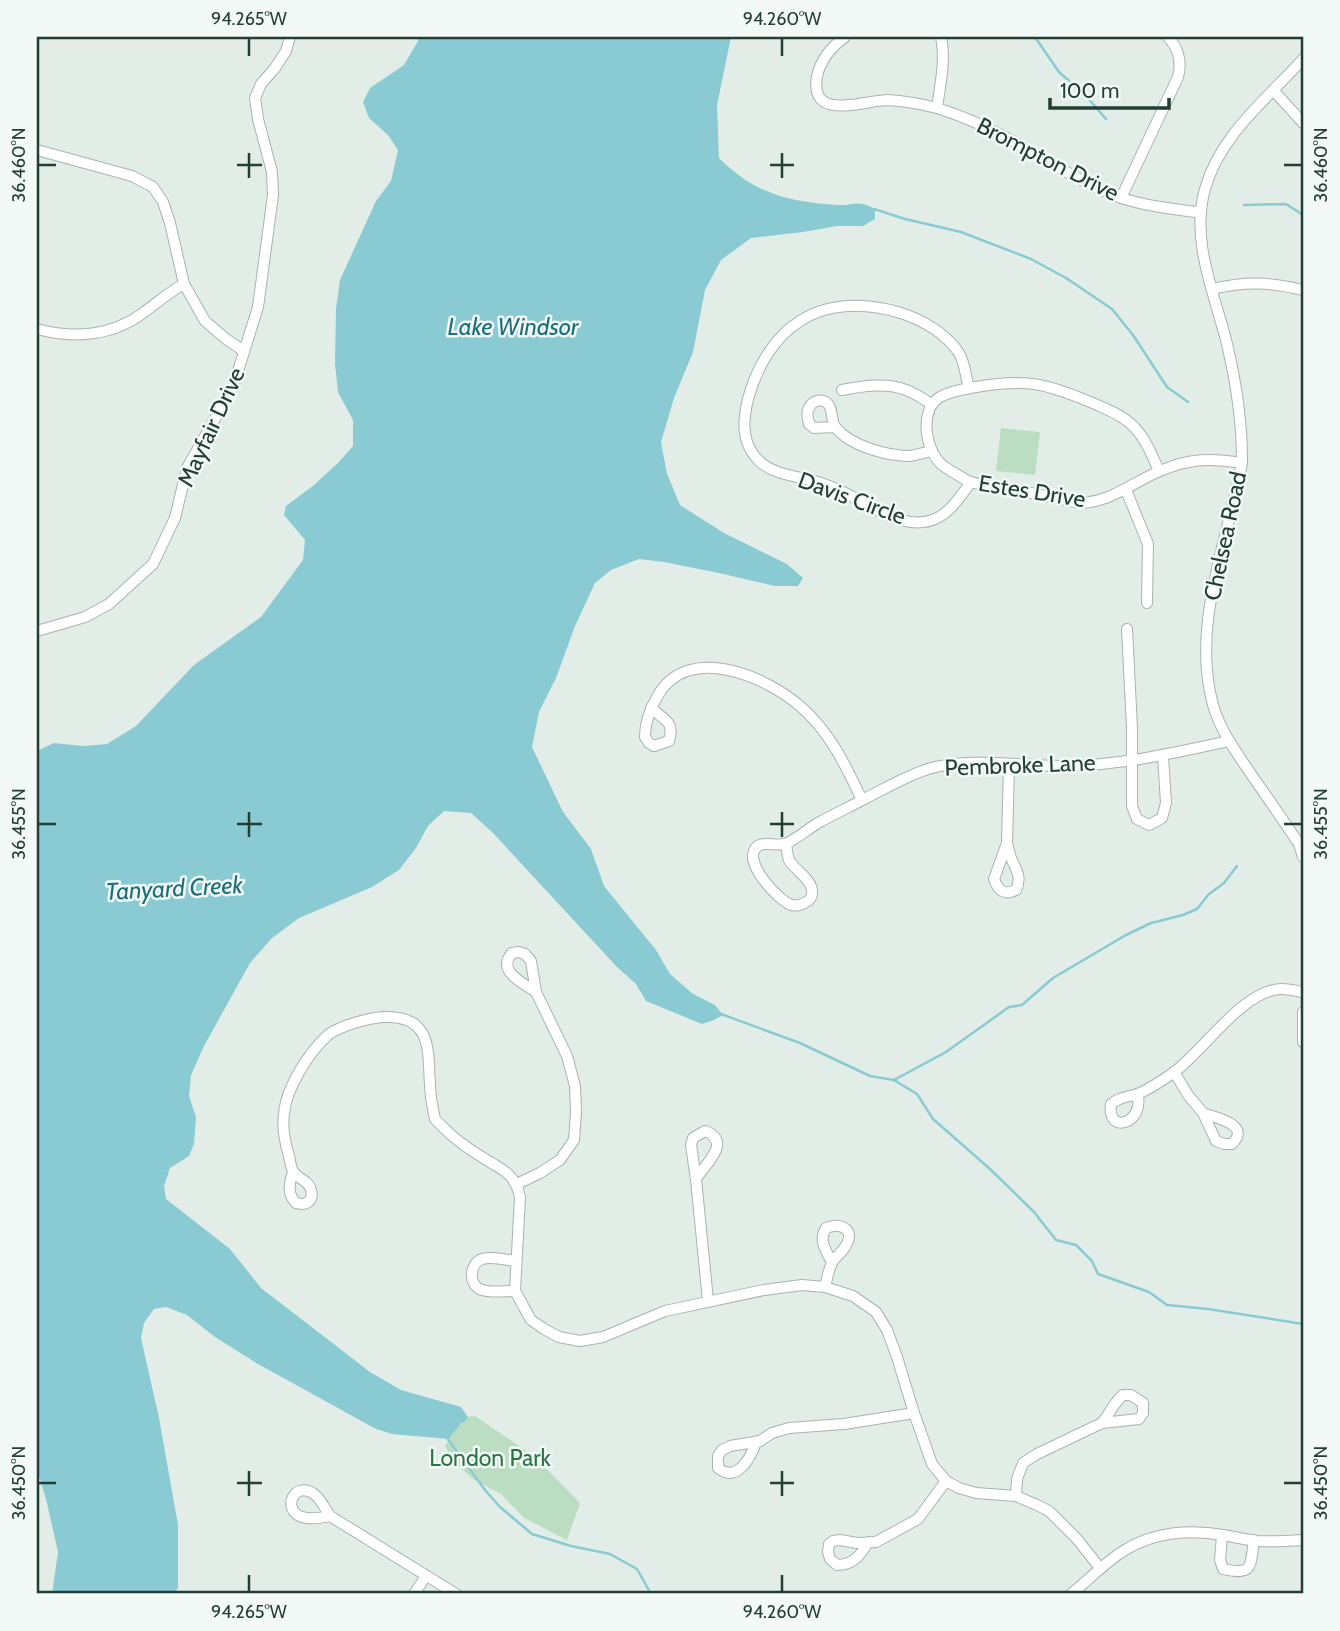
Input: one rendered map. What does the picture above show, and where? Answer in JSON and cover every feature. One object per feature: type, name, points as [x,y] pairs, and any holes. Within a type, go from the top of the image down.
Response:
[{"type":"street","name":"Mayfair Drive","points":[[37,631],[85,617],[109,604],[153,564],[175,518],[187,468],[233,387],[258,307],[273,195],[272,172],[255,98],[261,84],[286,51],[290,37]]},
{"type":"street","name":"Brompton Drive","points":[[845,37],[825,56],[817,78],[817,91],[822,100],[834,106],[885,100],[906,101],[937,108],[964,117],[1009,139],[1108,193],[1143,204],[1201,213]]},
{"type":"street","points":[[937,108],[943,58],[941,37]]},
{"type":"street","points":[[1121,198],[1178,77],[1180,59],[1168,37]]},
{"type":"street","name":"Chelsea Road","points":[[1303,59],[1234,132],[1216,161],[1205,189],[1200,231],[1240,405],[1242,463],[1215,574],[1208,618],[1207,674],[1213,706],[1229,741],[1299,844],[1303,857]]},
{"type":"street","points":[[1273,91],[1303,123]]},
{"type":"street","points":[[37,150],[132,176],[153,187],[163,202],[170,223],[184,284],[205,321],[244,351]]},
{"type":"street","points":[[1212,289],[1242,283],[1264,283],[1303,290]]},
{"type":"street","points":[[37,329],[98,334],[122,327],[184,284]]},
{"type":"street","name":"Davis Circle","points":[[969,388],[961,357],[932,327],[916,318],[878,308],[833,308],[811,314],[797,322],[772,348],[750,390],[744,433],[749,447],[765,467],[846,492],[894,518],[910,522],[926,522],[940,517],[971,482]]},
{"type":"street","points":[[835,427],[857,444],[912,456],[932,451],[927,418],[932,404],[939,397],[994,383],[1043,384],[1120,415],[1133,425],[1142,437],[1159,471]]},
{"type":"street","points":[[842,390],[887,385],[905,389],[932,404]]},
{"type":"street","name":"Estes Drive","points":[[932,451],[941,463],[971,482],[1079,502],[1097,500],[1126,490],[1159,471],[1187,462],[1216,458],[1242,463]]},
{"type":"street","points":[[1126,490],[1148,544],[1147,603]]},
{"type":"street","points":[[1127,629],[1133,813],[1137,820],[1149,824],[1162,818],[1166,803],[1163,756]]},
{"type":"street","points":[[652,708],[666,683],[685,670],[725,669],[764,682],[802,707],[819,724],[844,762],[862,800]]},
{"type":"street","name":"Pembroke Lane","points":[[786,844],[789,859],[806,878],[813,895],[810,900],[798,905],[792,905],[780,897],[754,865],[754,851],[758,845],[786,844],[862,800],[929,768],[956,764],[1067,766],[1163,756],[1229,741]]},
{"type":"street","points":[[1007,843],[1009,764]]},
{"type":"street","points":[[1138,1094],[1174,1072],[1246,1003],[1268,991],[1281,989],[1303,992]]},
{"type":"street","points":[[517,1184],[561,1160],[574,1140],[575,1086],[567,1056],[536,992]]},
{"type":"street","points":[[1303,1012],[1303,1042]]},
{"type":"street","points":[[293,1172],[285,1143],[284,1114],[289,1091],[300,1071],[328,1035],[380,1017],[400,1017],[413,1021],[426,1039],[430,1100],[435,1119],[451,1135],[507,1173],[517,1184],[520,1197],[515,1291],[531,1320],[559,1337],[580,1341],[603,1338],[665,1311],[764,1290],[802,1285],[825,1287],[853,1296],[876,1312],[887,1330],[932,1464],[946,1481],[976,1493],[1024,1498],[1049,1511],[1077,1539],[1100,1568]]},
{"type":"street","points":[[1174,1072],[1202,1113]]},
{"type":"street","points":[[696,1180],[708,1301]]},
{"type":"street","points":[[515,1291],[482,1290],[476,1287],[472,1272],[479,1260],[487,1258],[516,1261]]},
{"type":"street","points":[[825,1287],[832,1262]]},
{"type":"street","points":[[755,1442],[789,1428],[844,1424],[914,1413]]},
{"type":"street","points":[[1016,1496],[1017,1479],[1023,1464],[1037,1454],[1102,1423]]},
{"type":"street","points":[[868,1542],[876,1542],[918,1519],[946,1481]]},
{"type":"street","points":[[330,1517],[456,1594]]},
{"type":"street","points":[[1071,1594],[1124,1550],[1147,1538],[1177,1532],[1222,1535],[1254,1541],[1303,1540]]},
{"type":"street","points":[[1222,1535],[1220,1564],[1223,1569],[1239,1573],[1250,1566],[1254,1541]]},
{"type":"street","points":[[414,1594],[426,1576]]},
{"type":"green space","points":[[1001,428],[1040,432],[1035,475],[996,471]]},
{"type":"green space","name":"London Park","points":[[475,1416],[534,1456],[580,1503],[567,1540],[524,1518],[501,1494],[473,1479],[454,1462],[445,1446],[461,1422]]},
{"type":"water","name":"Lake Windsor","points":[[417,37],[731,37],[717,105],[719,158],[746,180],[774,194],[820,204],[860,204],[875,209],[875,219],[863,226],[837,226],[751,238],[721,260],[705,290],[693,352],[674,398],[661,442],[667,474],[680,505],[724,533],[787,564],[803,578],[798,586],[775,586],[639,559],[611,570],[595,583],[575,626],[556,678],[539,712],[532,747],[563,812],[591,849],[604,886],[656,950],[670,974],[693,994],[715,1005],[723,1015],[702,1024],[646,1001],[636,984],[471,813],[444,811],[428,826],[399,870],[372,887],[299,918],[272,938],[250,963],[191,1075],[189,1096],[196,1117],[194,1144],[189,1156],[170,1168],[164,1186],[166,1199],[230,1249],[261,1288],[370,1372],[401,1390],[461,1407],[468,1417],[449,1439],[392,1434],[376,1429],[258,1364],[215,1337],[187,1315],[166,1307],[154,1309],[144,1323],[141,1338],[159,1418],[178,1525],[178,1587],[175,1594],[52,1594],[58,1552],[37,1470],[37,751],[54,743],[83,746],[107,744],[136,726],[194,665],[261,617],[303,560],[305,540],[284,515],[286,506],[314,485],[353,446],[353,420],[338,392],[335,364],[336,309],[340,280],[376,201],[391,181],[398,150],[388,135],[369,118],[363,102],[370,88],[404,65],[418,41]]},
{"type":"waterway","points":[[1035,37],[1059,72],[1086,96],[1106,119]]},
{"type":"waterway","points":[[1244,205],[1286,204],[1303,215]]},
{"type":"waterway","points":[[874,209],[961,232],[1031,259],[1066,278],[1112,309],[1133,335],[1167,387],[1188,402]]},
{"type":"waterway","points":[[894,1080],[946,1052],[1009,1007],[1022,1005],[1053,978],[1126,935],[1151,923],[1197,909],[1237,866]]},
{"type":"waterway","points":[[721,1014],[800,1043],[870,1076],[894,1080],[917,1094],[933,1119],[1034,1212],[1056,1240],[1076,1245],[1092,1261],[1098,1274],[1149,1292],[1167,1305],[1303,1324]]},
{"type":"waterway","points":[[447,1438],[500,1507],[532,1534],[610,1554],[637,1569],[651,1594]]},
{"type":"water label","name":"Tanyard Creek","points":[[174,888]]}]
